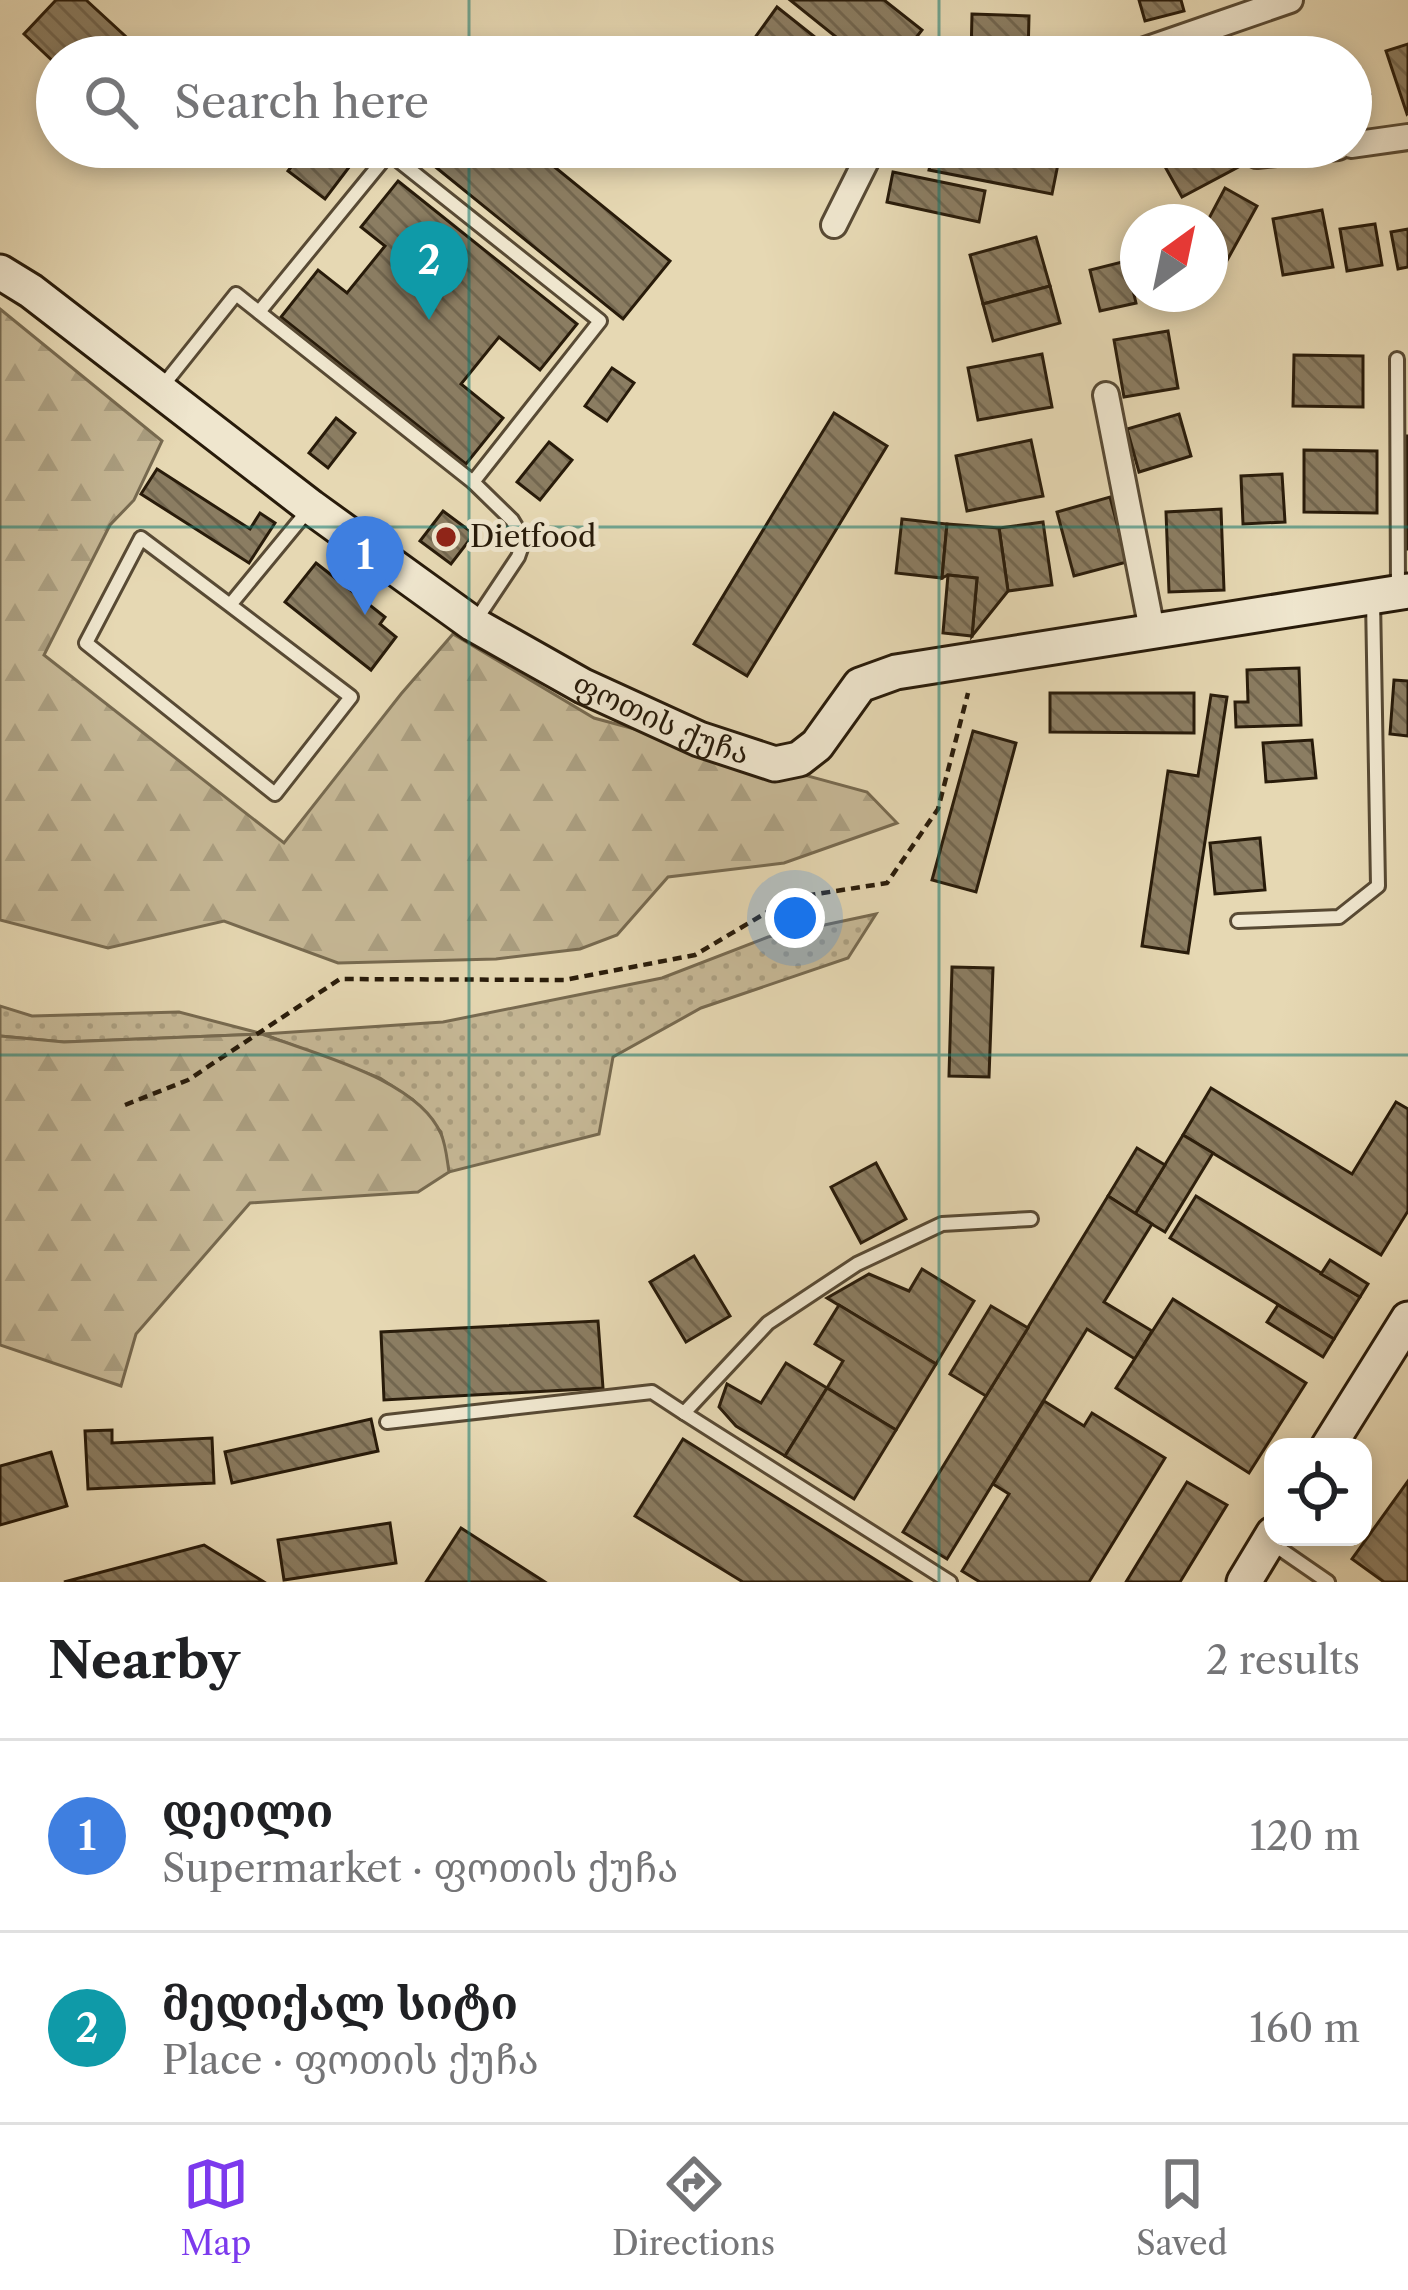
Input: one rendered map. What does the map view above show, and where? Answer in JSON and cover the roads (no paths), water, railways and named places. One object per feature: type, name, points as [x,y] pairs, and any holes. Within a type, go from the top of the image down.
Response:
[{"type":"street","points":[[1189,36],[1290,0]]},
{"type":"street","points":[[1207,30],[1209,36]]},
{"type":"street","points":[[1372,142],[1408,137]]},
{"type":"street","points":[[835,225],[863,168]]},
{"type":"street","name":"ფოთის ქუჩა","points":[[0,272],[473,624],[583,686],[699,739],[775,764],[799,759],[817,745],[860,686],[896,672],[1393,594]]},
{"type":"street","points":[[1106,394],[1152,630]]},
{"type":"street","points":[[1334,1438],[1408,1319]]},
{"type":"street","points":[[1244,1582],[1266,1546]]},
{"type":"lane","points":[[259,312],[377,168]]},
{"type":"lane","points":[[408,168],[600,321],[473,482]]},
{"type":"lane","points":[[160,389],[236,294],[473,482],[512,520],[524,540],[518,557],[473,624]]},
{"type":"lane","points":[[1238,921],[1340,917],[1378,886],[1393,594],[1397,359]]},
{"type":"lane","points":[[230,605],[311,507]]},
{"type":"lane","points":[[141,538],[230,605],[351,698],[274,794],[86,643],[141,538]]},
{"type":"lane","points":[[684,1413],[768,1323],[857,1264],[942,1224],[1030,1220]]},
{"type":"lane","points":[[387,1422],[652,1392],[950,1582]]},
{"type":"lane","points":[[1281,1546],[1328,1582]]},
{"type":"place","name":"მედიქალ სიტი","points":[[429,320]]},
{"type":"place","name":"Dietfood","points":[[446,537]]},
{"type":"place","name":"დეილი","points":[[365,615]]}]
